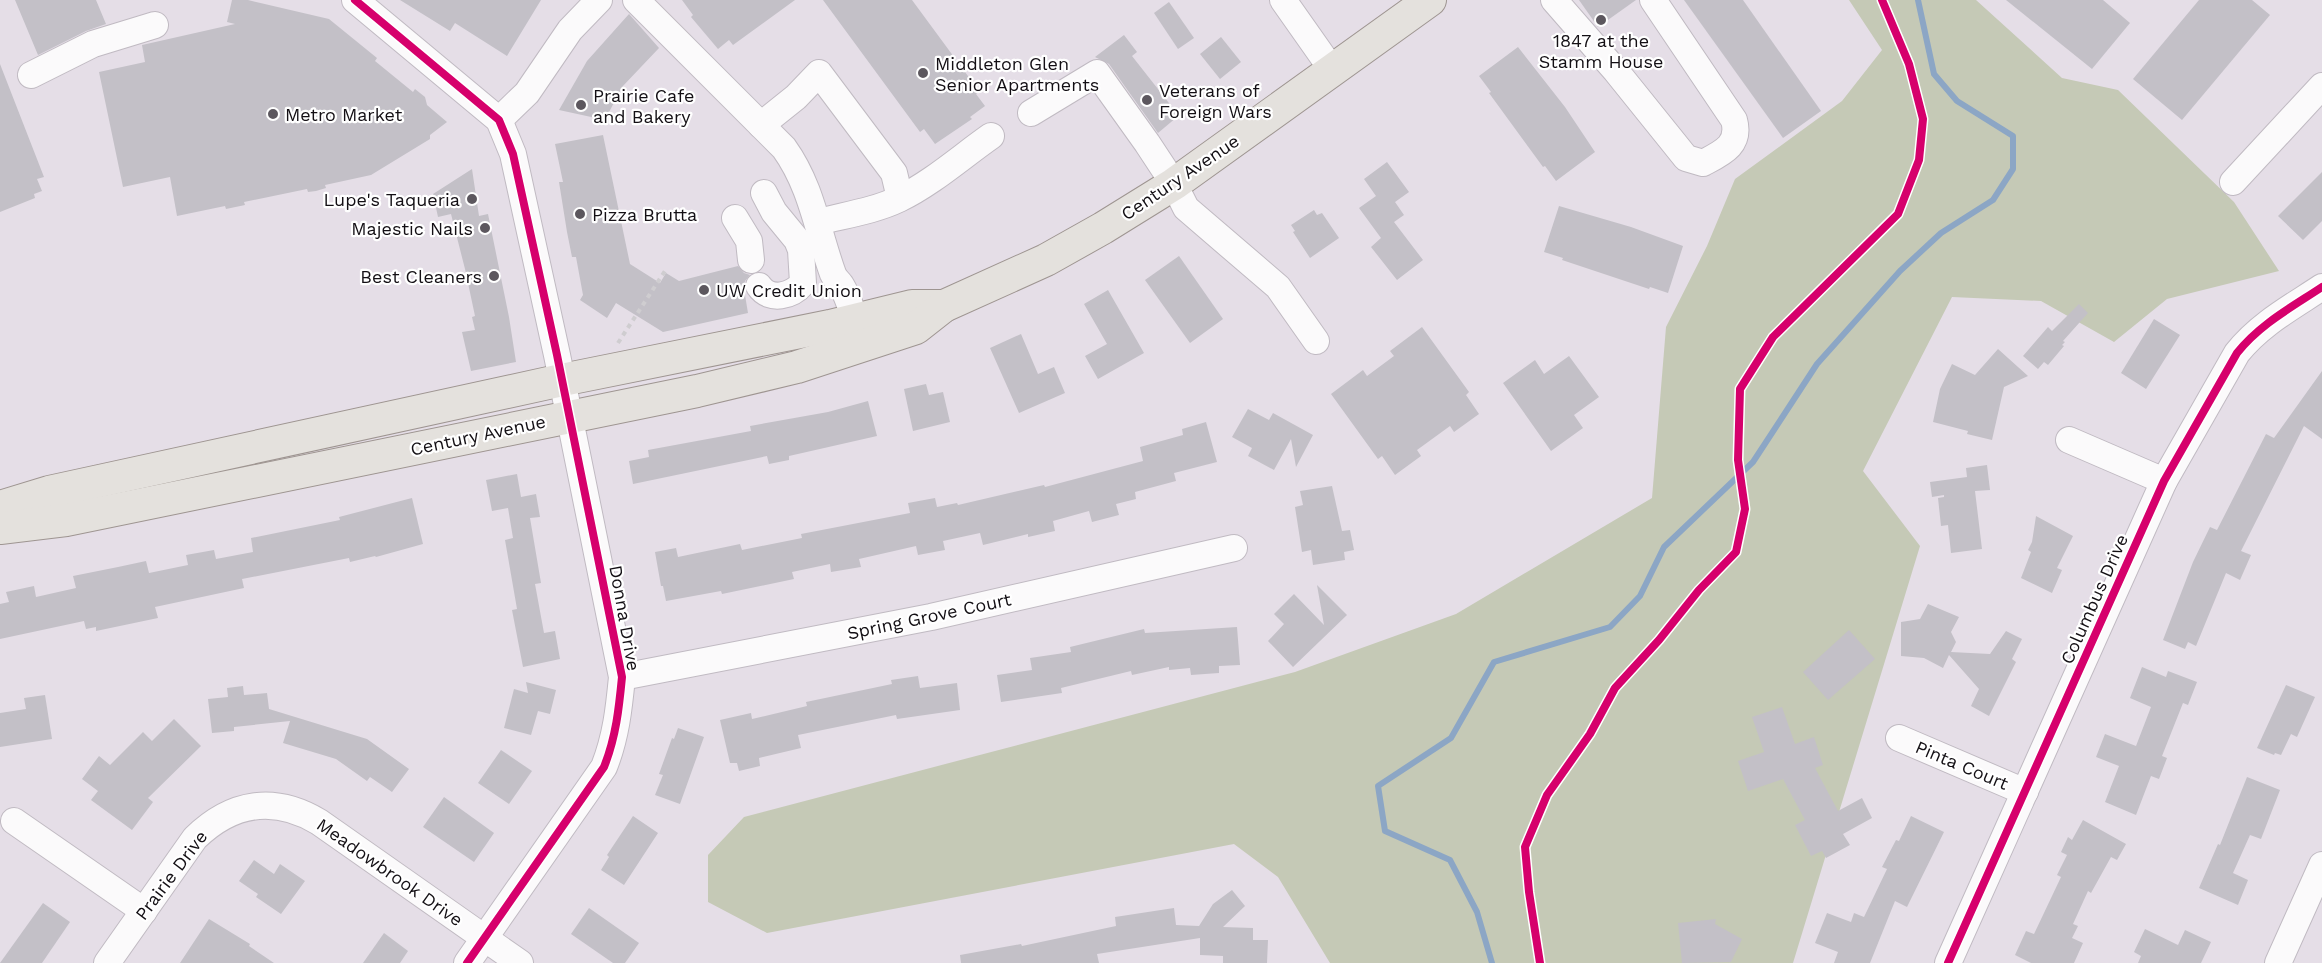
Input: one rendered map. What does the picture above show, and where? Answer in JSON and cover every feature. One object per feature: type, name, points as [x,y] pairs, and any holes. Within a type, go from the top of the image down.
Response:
[{"type":"main road","name":"Century Avenue","points":[[0,528],[66,520],[696,391],[796,367],[916,328],[944,306],[1046,260],[1174,184],[1430,0]]},
{"type":"main road","name":"Century Avenue","points":[[0,507],[49,492],[562,380],[842,323],[912,306],[944,306]]},
{"type":"street","points":[[358,1],[499,120],[527,93],[570,30],[599,0]]},
{"type":"street","points":[[636,0],[783,148],[796,165],[818,222],[834,277],[850,304],[842,323]]},
{"type":"street","points":[[1284,0],[1333,71]]},
{"type":"street","points":[[1554,0],[1616,71],[1686,158],[1703,163],[1720,154],[1734,142],[1737,130],[1734,120],[1653,0]]},
{"type":"street","points":[[31,75],[93,44],[155,25]]},
{"type":"street","points":[[760,125],[796,97],[819,73],[894,173],[900,198]]},
{"type":"street","points":[[1031,113],[1097,73],[1174,184],[1186,208],[1278,286],[1316,341]]},
{"type":"street","points":[[2233,182],[2322,86]]},
{"type":"street","name":"Donna Drive","points":[[467,963],[604,767],[613,746],[622,677],[570,417],[513,154],[499,120]]},
{"type":"street","points":[[818,222],[880,207],[900,198],[934,178],[991,136]]},
{"type":"street","points":[[759,286],[769,295],[782,296],[792,293],[803,283],[801,250],[797,240],[774,212],[764,193]]},
{"type":"street","points":[[735,218],[749,241],[751,260]]},
{"type":"street","name":"Columbus Drive","points":[[1948,963],[2164,481],[2241,348],[2265,324],[2322,287]]},
{"type":"street","points":[[2069,440],[2164,481]]},
{"type":"street","name":"Spring Grove Court","points":[[622,677],[931,617],[1234,548]]},
{"type":"street","name":"Pinta Court","points":[[1899,738],[2025,792]]},
{"type":"street","name":"Prairie Drive","points":[[107,963],[195,838],[206,828],[235,811],[268,805],[287,807]]},
{"type":"street","name":"Meadowbrook Drive","points":[[287,807],[306,814],[318,822],[520,963]]},
{"type":"street","points":[[14,821],[144,911]]},
{"type":"street","points":[[2278,963],[2322,865]]},
{"type":"path","points":[[612,353],[665,271]]},
{"type":"green space","points":[[1849,0],[1976,0],[2062,78],[2118,90],[2234,202],[2279,271],[2167,299],[2114,342],[2041,301],[1952,297],[1863,471],[1920,546],[1793,963],[1330,963],[1278,877],[1234,844],[767,933],[708,902],[708,855],[744,817],[1295,672],[1456,614],[1652,498],[1666,327],[1707,246],[1735,179],[1842,101],[1882,50]]},
{"type":"building","points":[[15,0],[96,0],[106,24],[86,31],[38,55]]},
{"type":"building","name":"Metro Market","points":[[232,0],[248,0],[329,19],[377,58],[375,61],[413,92],[415,89],[425,97],[427,105],[447,122],[430,135],[430,139],[371,175],[325,185],[326,188],[316,191],[308,192],[307,189],[244,202],[245,205],[226,209],[225,206],[177,216],[170,177],[123,187],[99,72],[145,62],[142,45],[235,24],[227,22]]},
{"type":"building","points":[[400,0],[541,0],[507,56],[455,23],[450,31]]},
{"type":"building","points":[[682,0],[795,0],[733,45],[729,40],[718,49],[691,17],[693,15]]},
{"type":"building","name":"Middleton Glen Senior Apartments","points":[[823,0],[912,0],[979,91],[976,94],[985,106],[970,117],[972,119],[935,144],[924,129],[920,132]]},
{"type":"building","name":"1847 at the Stamm House","points":[[1579,0],[1636,0],[1598,27]]},
{"type":"building","points":[[1684,0],[1743,0],[1821,111],[1783,138]]},
{"type":"building","points":[[2006,0],[2103,0],[2130,23],[2092,69]]},
{"type":"building","points":[[2199,0],[2252,0],[2270,15],[2182,120],[2133,79]]},
{"type":"building","points":[[1169,2],[1194,38],[1178,49],[1154,13]]},
{"type":"building","points":[[629,14],[659,48],[622,87],[605,120],[559,110],[587,61]]},
{"type":"building","name":"Veterans of Foreign Wars","points":[[1124,35],[1137,52],[1132,56],[1176,112],[1174,113],[1177,117],[1158,133],[1109,64],[1095,57]]},
{"type":"building","points":[[1221,37],[1241,62],[1220,79],[1200,54]]},
{"type":"building","points":[[1518,47],[1565,107],[1595,152],[1556,181],[1545,166],[1543,167],[1479,76]]},
{"type":"building","points":[[0,64],[44,177],[37,179],[42,191],[34,194],[35,198],[0,212]]},
{"type":"building","points":[[603,135],[630,264],[660,283],[666,273],[679,281],[738,266],[744,273],[750,275],[745,281],[744,289],[748,313],[663,332],[616,303],[607,318],[580,300],[583,295],[576,257],[572,257],[567,232],[559,182],[563,182],[555,144]]},
{"type":"building","points":[[1387,162],[1409,192],[1395,202],[1404,215],[1394,222],[1423,260],[1397,280],[1371,247],[1381,238],[1359,208],[1376,196],[1364,179]]},
{"type":"building","points":[[472,169],[479,216],[488,214],[516,362],[471,371],[462,332],[475,330],[472,317],[475,316],[465,269],[451,214],[438,217],[433,194]]},
{"type":"building","points":[[2322,172],[2322,221],[2303,240],[2278,216]]},
{"type":"building","points":[[1559,206],[1631,227],[1683,246],[1668,293],[1650,287],[1649,289],[1544,252]]},
{"type":"building","points":[[1314,210],[1317,215],[1322,213],[1339,238],[1310,258],[1291,225]]},
{"type":"building","points":[[1179,256],[1223,319],[1190,343],[1145,280]]},
{"type":"building","points":[[1108,290],[1144,353],[1098,379],[1085,356],[1107,344],[1084,304]]},
{"type":"building","points":[[2079,304],[2088,313],[2063,341],[2064,346],[2048,365],[2044,362],[2038,369],[2023,356],[2048,327],[2052,331]]},
{"type":"building","points":[[2154,319],[2180,335],[2146,389],[2121,373]]},
{"type":"building","points":[[1422,327],[1469,392],[1466,395],[1479,414],[1454,432],[1450,426],[1417,450],[1421,456],[1395,475],[1382,456],[1378,459],[1331,394],[1363,370],[1367,376],[1394,356],[1390,351]]},
{"type":"building","points":[[1021,334],[1038,374],[1054,367],[1065,393],[1019,413],[990,348]]},
{"type":"building","points":[[1998,349],[2028,376],[2004,387],[1992,440],[1933,422],[1940,389],[1952,364],[1975,375]]},
{"type":"building","points":[[1569,356],[1599,397],[1574,415],[1583,428],[1551,451],[1503,383],[1535,360],[1544,374]]},
{"type":"building","points":[[2322,371],[2322,439],[2304,426],[2241,551],[2251,555],[2240,580],[2226,573],[2196,646],[2188,642],[2185,649],[2163,640],[2193,562],[2210,527],[2217,530],[2266,434],[2274,438]]},
{"type":"building","points":[[926,384],[929,395],[943,392],[950,422],[913,431],[904,389]]},
{"type":"building","points":[[868,401],[877,436],[789,456],[789,460],[769,464],[767,456],[633,484],[629,461],[649,457],[648,450],[751,431],[750,426],[828,412]]},
{"type":"building","points":[[1248,409],[1269,420],[1273,413],[1313,435],[1296,467],[1291,439],[1274,470],[1248,456],[1252,448],[1232,437]]},
{"type":"building","points":[[1206,422],[1217,462],[1174,473],[1176,481],[1135,492],[1136,499],[1116,504],[1119,515],[1092,522],[1089,511],[1053,521],[1055,531],[1028,537],[1028,534],[983,545],[980,533],[943,541],[945,550],[918,555],[916,546],[859,559],[861,567],[831,572],[830,564],[792,572],[794,579],[722,594],[721,591],[666,601],[663,586],[661,586],[655,552],[676,548],[678,557],[740,544],[742,550],[802,538],[801,534],[910,513],[908,503],[935,498],[937,507],[957,503],[958,505],[1044,485],[1045,487],[1143,461],[1140,447],[1183,435],[1182,429]]},
{"type":"building","points":[[1987,465],[1990,490],[1975,491],[1982,549],[1951,553],[1948,525],[1941,526],[1938,498],[1944,495],[1932,497],[1930,482],[1967,477],[1966,468]]},
{"type":"building","points":[[517,474],[521,497],[536,494],[540,517],[530,518],[541,583],[535,584],[544,633],[555,631],[560,659],[523,667],[512,610],[517,609],[505,540],[513,538],[508,508],[492,511],[486,480]]},
{"type":"building","points":[[1332,486],[1342,531],[1350,530],[1354,550],[1344,552],[1345,560],[1313,565],[1311,550],[1302,552],[1295,507],[1303,505],[1300,491]]},
{"type":"building","points":[[412,498],[423,544],[376,557],[350,562],[349,558],[242,579],[244,588],[155,607],[158,618],[96,631],[96,627],[86,629],[84,621],[0,639],[0,604],[9,602],[6,592],[34,586],[36,597],[76,588],[73,576],[146,561],[149,573],[188,565],[186,555],[214,550],[216,559],[253,552],[251,538],[340,520],[339,517]]},
{"type":"building","points":[[2036,516],[2073,536],[2057,568],[2062,570],[2052,593],[2021,578],[2031,552],[2028,550],[2032,542]]},
{"type":"building","points":[[1317,585],[1347,615],[1293,667],[1268,641],[1284,624],[1274,614],[1294,594],[1324,625]]},
{"type":"building","points":[[1928,604],[1959,617],[1951,632],[1956,642],[1951,652],[1990,654],[2006,631],[2022,639],[2012,659],[2016,662],[1989,716],[1971,706],[1979,689],[1949,655],[1943,668],[1924,658],[1901,656],[1901,622],[1920,619]]},
{"type":"building","points":[[1237,627],[1240,665],[1219,666],[1219,673],[1191,675],[1190,668],[1169,670],[1169,667],[1132,675],[1131,671],[1061,688],[1062,693],[1001,702],[997,675],[1032,670],[1030,658],[1071,652],[1070,647],[1144,629],[1145,633]]},
{"type":"building","points":[[1849,630],[1875,659],[1828,700],[1803,672]]},
{"type":"building","points":[[2142,667],[2166,677],[2168,671],[2197,682],[2188,705],[2183,703],[2162,756],[2167,758],[2159,779],[2151,776],[2136,815],[2105,802],[2119,766],[2096,757],[2105,734],[2136,746],[2151,707],[2130,698]]},
{"type":"building","points":[[918,676],[920,688],[957,683],[960,710],[897,719],[896,715],[798,735],[801,748],[759,758],[760,766],[739,771],[737,763],[730,763],[720,720],[751,713],[752,719],[807,706],[806,702],[892,684],[891,680]]},
{"type":"building","points":[[526,682],[556,690],[550,714],[538,711],[531,735],[504,728],[514,689],[528,693]]},
{"type":"building","points":[[2286,685],[2315,697],[2297,737],[2291,734],[2281,755],[2275,753],[2274,755],[2257,748]]},
{"type":"building","points":[[243,686],[244,695],[267,693],[269,709],[367,739],[409,769],[392,792],[370,777],[367,781],[336,759],[283,743],[290,721],[234,727],[234,731],[212,733],[208,699],[228,697],[227,688]]},
{"type":"building","points":[[45,695],[52,739],[0,747],[0,713],[26,709],[24,698]]},
{"type":"building","points":[[1782,707],[1795,744],[1814,737],[1823,765],[1815,768],[1838,811],[1862,798],[1872,818],[1843,834],[1850,845],[1826,858],[1822,851],[1811,856],[1795,825],[1805,820],[1783,779],[1748,791],[1738,761],[1764,752],[1752,717]]},
{"type":"building","points":[[174,719],[201,746],[148,798],[153,802],[132,830],[91,800],[98,791],[82,779],[99,756],[110,765],[143,732],[152,741]]},
{"type":"building","points":[[678,728],[704,737],[680,804],[655,795],[663,775],[659,774]]},
{"type":"building","points":[[501,750],[532,771],[509,804],[478,783]]},
{"type":"building","points":[[2247,777],[2280,790],[2261,839],[2250,835],[2233,873],[2248,880],[2238,905],[2199,888],[2218,844],[2220,845]]},
{"type":"building","points":[[444,797],[494,833],[474,862],[423,827]]},
{"type":"building","points":[[633,816],[658,833],[624,885],[601,870],[609,857],[607,855]]},
{"type":"building","points":[[1911,816],[1944,832],[1907,907],[1895,901],[1870,963],[1834,963],[1838,952],[1815,943],[1827,913],[1851,922],[1854,913],[1864,917],[1887,869],[1882,867],[1896,840],[1899,841]]},
{"type":"building","points":[[2083,820],[2126,844],[2117,860],[2111,857],[2091,893],[2088,891],[2073,924],[2078,926],[2072,938],[2083,943],[2074,963],[2031,963],[2015,955],[2026,931],[2034,934],[2061,877],[2057,875],[2067,855],[2061,852],[2068,837],[2072,840]]},
{"type":"building","points":[[254,860],[274,874],[280,864],[305,881],[281,914],[256,897],[258,894],[239,881]]},
{"type":"building","points":[[1232,890],[1245,906],[1223,927],[1253,928],[1253,940],[1268,940],[1267,963],[1223,963],[1223,956],[1200,955],[1200,938],[1097,954],[1099,963],[961,963],[960,955],[1021,944],[1022,946],[1116,926],[1115,917],[1174,908],[1176,925],[1199,926],[1213,904]]},
{"type":"building","points":[[43,903],[70,922],[42,963],[0,963]]},
{"type":"building","points":[[589,908],[639,943],[625,963],[613,963],[571,934]]},
{"type":"building","points":[[209,919],[250,944],[249,946],[274,963],[180,963]]},
{"type":"building","points":[[1716,919],[1715,924],[1742,939],[1731,962],[1682,963],[1678,923]]},
{"type":"building","points":[[2145,929],[2178,945],[2185,930],[2211,942],[2201,963],[2138,963],[2141,956],[2134,952]]},
{"type":"building","points":[[384,933],[408,951],[400,963],[363,963]]},
{"type":"waterway","points":[[1492,963],[1477,912],[1450,860],[1385,831],[1378,786],[1451,738],[1494,662],[1610,627],[1640,596],[1664,547],[1753,462],[1817,364],[1900,271],[1941,233],[1993,200],[2013,169],[2013,136],[1957,101],[1934,74],[1918,0]]},
{"type":"cycle path","points":[[355,0],[499,120],[513,154],[557,355],[622,677],[614,734],[604,767],[467,963]]},
{"type":"cycle path","points":[[1540,963],[1529,892],[1525,847],[1547,795],[1590,734],[1615,688],[1659,640],[1699,590],[1736,552],[1745,509],[1738,460],[1740,389],[1773,337],[1898,214],[1919,160],[1923,119],[1909,64],[1882,0]]},
{"type":"cycle path","points":[[1948,963],[2164,481],[2237,353],[2266,325],[2322,287]]},
{"type":"place","name":"1847 at the Stamm House","points":[[1601,20]]},
{"type":"place","name":"Middleton Glen Senior Apartments","points":[[923,73]]},
{"type":"place","name":"Veterans of Foreign Wars","points":[[1147,100]]},
{"type":"place","name":"Prairie Cafe and Bakery","points":[[581,105]]},
{"type":"place","name":"Metro Market","points":[[273,114]]},
{"type":"place","name":"Lupe's Taqueria","points":[[472,199]]},
{"type":"place","name":"Pizza Brutta","points":[[580,214]]},
{"type":"place","name":"Majestic Nails","points":[[485,228]]},
{"type":"place","name":"Best Cleaners","points":[[494,276]]},
{"type":"place","name":"UW Credit Union","points":[[704,290]]}]
